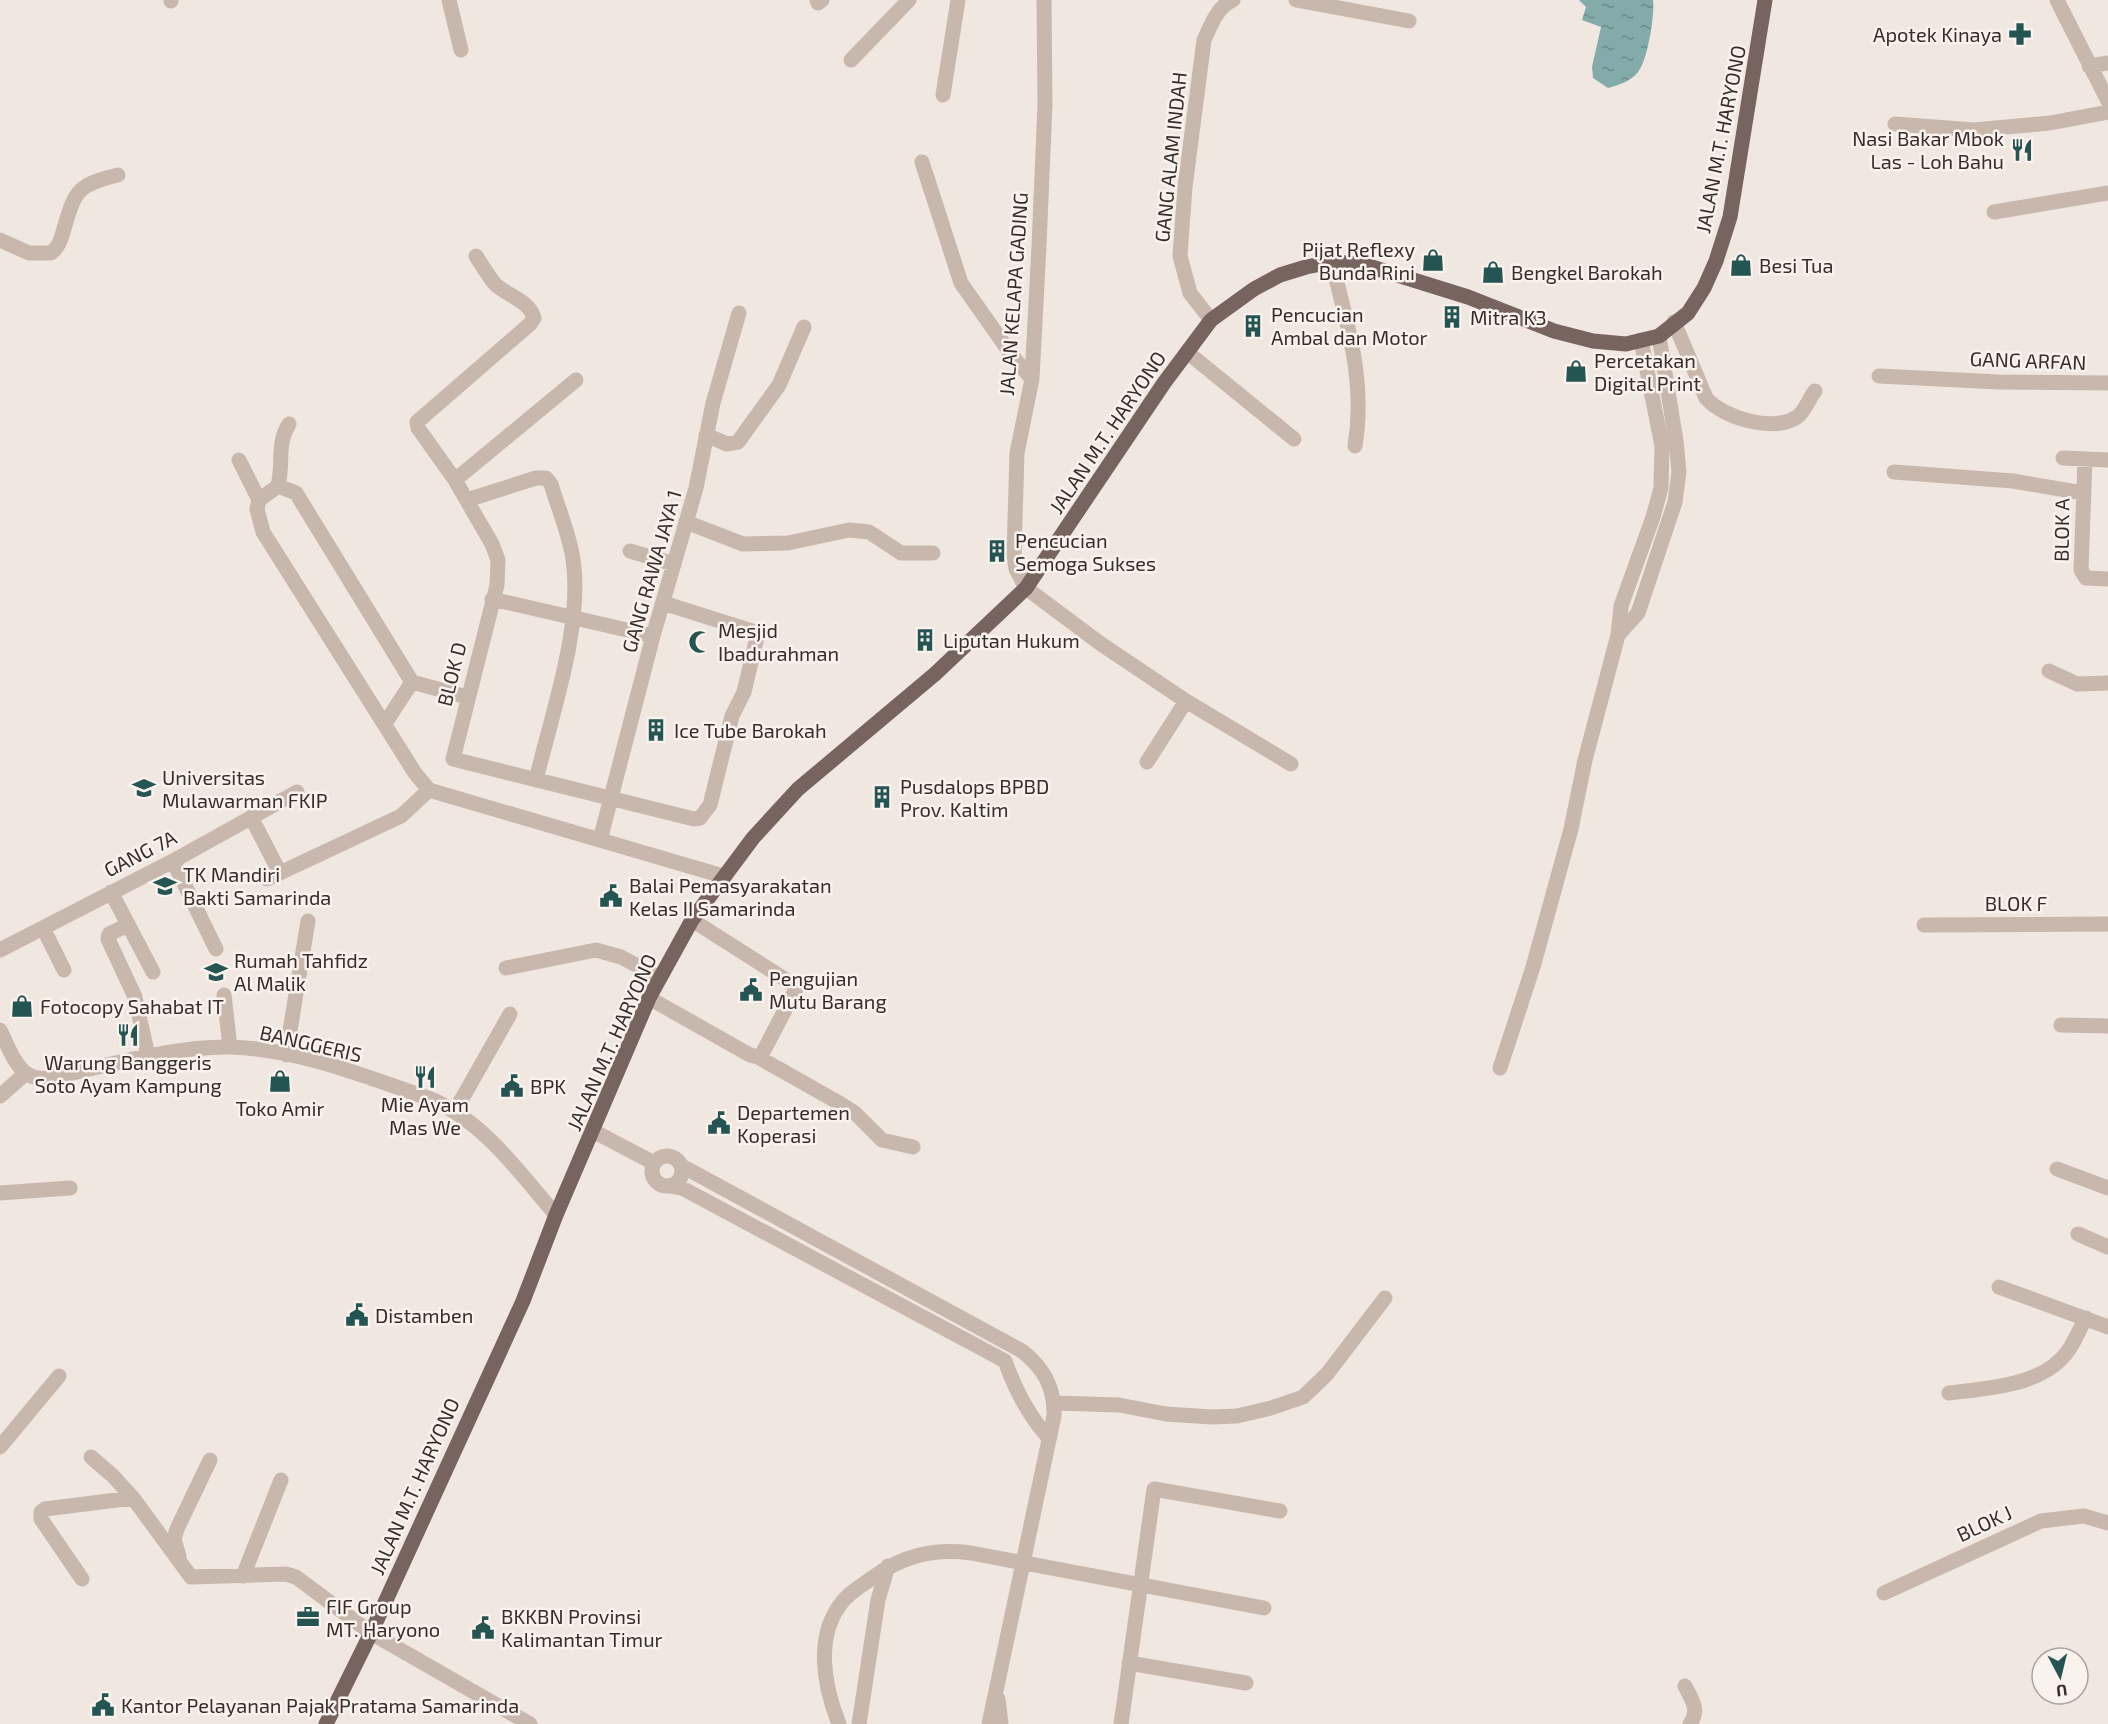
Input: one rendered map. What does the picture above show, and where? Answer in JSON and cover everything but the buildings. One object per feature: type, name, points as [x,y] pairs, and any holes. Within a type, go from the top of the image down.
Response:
[{"type":"main road","name":"JALAN M.T. HARYONO","points":[[326,1724],[371,1633],[523,1301],[556,1215],[650,998],[692,920],[723,876],[798,789],[935,674],[1026,588],[1211,320],[1254,289],[1280,275],[1332,262],[1362,264],[1405,276],[1554,331],[1593,341],[1626,344],[1659,336],[1688,313],[1704,288],[1716,261],[1730,217],[1765,0]]},
{"type":"street","points":[[449,0],[461,50]]},
{"type":"street","points":[[851,60],[909,0]]},
{"type":"street","points":[[943,95],[958,0]]},
{"type":"street","name":"JALAN KELAPA GADING","points":[[1026,588],[1016,569],[1014,554],[1016,478],[1017,453],[1032,379],[1046,104],[1044,0]]},
{"type":"street","name":"GANG ALAM INDAH","points":[[1211,320],[1190,293],[1179,256],[1185,187],[1204,40],[1214,19],[1226,3],[1233,0]]},
{"type":"street","points":[[1296,0],[1409,21]]},
{"type":"street","points":[[2057,0],[2108,101]]},
{"type":"street","points":[[2089,66],[2108,63]]},
{"type":"street","points":[[1895,124],[1974,130],[2015,128],[2108,112]]},
{"type":"street","points":[[922,162],[961,283],[1013,357],[1032,379]]},
{"type":"street","points":[[0,240],[29,253],[51,253],[62,237],[74,196],[94,180],[118,175]]},
{"type":"street","points":[[1994,212],[2108,193]]},
{"type":"street","name":"BLOK D","points":[[476,256],[495,284],[523,303],[532,312],[534,318],[530,324],[417,422],[418,428],[467,500],[498,560],[497,585],[453,759],[536,780]]},
{"type":"street","points":[[1332,262],[1353,349],[1359,387],[1355,446]]},
{"type":"street","name":"GANG RAWA JAYA 1","points":[[600,840],[653,636],[686,522],[706,435],[739,313]]},
{"type":"street","points":[[1674,322],[1706,399],[1714,407],[1741,418],[1787,423],[1800,415],[1815,390]]},
{"type":"street","points":[[706,435],[727,444],[738,442],[779,384],[804,327]]},
{"type":"street","points":[[1618,635],[1638,613],[1675,502],[1678,462],[1659,336]]},
{"type":"street","points":[[1500,1068],[1533,967],[1571,829],[1585,760],[1618,635],[1621,606],[1653,517],[1663,474],[1662,446],[1641,340]]},
{"type":"street","points":[[1187,352],[1294,439]]},
{"type":"street","name":"GANG ARFAN","points":[[1878,376],[1999,382],[2108,383]]},
{"type":"street","points":[[455,480],[576,380]]},
{"type":"street","points":[[259,500],[278,486],[283,467],[280,441],[289,424]]},
{"type":"street","points":[[2063,458],[2108,460]]},
{"type":"street","name":"BLOK A","points":[[2085,459],[2081,570],[2086,578],[2108,579]]},
{"type":"street","points":[[239,460],[259,500],[258,518],[263,532],[386,722],[415,773],[429,790],[723,876]]},
{"type":"street","points":[[1894,472],[2013,481],[2083,493]]},
{"type":"street","points":[[467,500],[536,478],[549,481],[573,560],[574,619],[536,780],[613,797],[694,819],[706,814],[732,716],[744,692],[757,637],[752,631],[663,603]]},
{"type":"street","points":[[278,486],[296,493],[412,682],[467,697]]},
{"type":"street","points":[[686,522],[743,544],[788,543],[849,530],[869,532],[901,553],[933,554]]},
{"type":"street","points":[[630,551],[674,564]]},
{"type":"street","points":[[1026,588],[1101,644],[1186,701],[1291,764]]},
{"type":"street","points":[[492,599],[653,636]]},
{"type":"street","points":[[2049,671],[2077,684],[2108,683]]},
{"type":"street","points":[[386,722],[412,682]]},
{"type":"street","points":[[1147,762],[1186,701]]},
{"type":"street","points":[[251,817],[273,876],[312,860],[401,816],[429,790]]},
{"type":"street","name":"GANG 7A","points":[[0,950],[173,861],[297,792]]},
{"type":"street","points":[[173,861],[216,949]]},
{"type":"street","points":[[111,892],[153,972]]},
{"type":"street","points":[[692,920],[797,987],[762,1054],[758,1057]]},
{"type":"street","points":[[286,1055],[308,921]]},
{"type":"street","name":"BLOK F","points":[[1924,925],[2108,924]]},
{"type":"street","points":[[128,925],[109,934],[108,939],[135,997],[148,1056]]},
{"type":"street","points":[[43,928],[64,970]]},
{"type":"street","points":[[506,968],[596,950],[621,957],[660,978]]},
{"type":"street","points":[[224,995],[230,1047]]},
{"type":"street","points":[[650,998],[848,1108],[882,1140],[913,1147]]},
{"type":"street","points":[[455,1111],[510,1014]]},
{"type":"street","points":[[2061,1025],[2108,1026]]},
{"type":"street","points":[[0,1030],[25,1074],[0,1096]]},
{"type":"street","name":"BANGGERIS","points":[[25,1074],[44,1079],[148,1056],[230,1047],[286,1055],[420,1095],[455,1111],[506,1156],[556,1215]]},
{"type":"street","points":[[593,1131],[654,1163]]},
{"type":"street","points":[[989,1724],[1054,1416],[1052,1391],[1041,1369],[1017,1348],[682,1166],[677,1159],[669,1155],[660,1157],[654,1163],[652,1172],[655,1180],[662,1185],[676,1187],[1005,1361],[1022,1400],[1035,1422],[1048,1437]]},
{"type":"street","points":[[676,1187],[683,1174],[682,1166]]},
{"type":"street","points":[[2057,1169],[2108,1188]]},
{"type":"street","points":[[0,1193],[70,1188]]},
{"type":"street","points":[[2078,1234],[2108,1247]]},
{"type":"street","points":[[1999,1287],[2108,1327]]},
{"type":"street","points":[[1054,1403],[1119,1405],[1166,1414],[1212,1417],[1237,1416],[1271,1408],[1303,1397],[1327,1374],[1358,1337],[1385,1298]]},
{"type":"street","points":[[1949,1393],[1990,1387],[2045,1372],[2068,1351],[2086,1318]]},
{"type":"street","points":[[1005,1361],[1011,1351],[1017,1348]]},
{"type":"street","points":[[0,1447],[59,1376]]},
{"type":"street","points":[[91,1457],[134,1498],[184,1570],[199,1578],[286,1574],[296,1577],[371,1633],[530,1724]]},
{"type":"street","points":[[184,1570],[174,1539],[210,1460]]},
{"type":"street","points":[[243,1576],[281,1480]]},
{"type":"street","points":[[1122,1724],[1154,1489],[1280,1511]]},
{"type":"street","points":[[82,1579],[41,1519],[41,1512],[45,1509],[134,1498]]},
{"type":"street","name":"BLOK J","points":[[1884,1593],[2041,1521],[2084,1516],[2108,1523]]},
{"type":"street","points":[[838,1724],[826,1682],[827,1637],[843,1600],[888,1566],[909,1557],[947,1550],[1264,1608]]},
{"type":"street","points":[[859,1724],[878,1600],[888,1566]]},
{"type":"street","points":[[1129,1663],[1246,1683]]},
{"type":"street","points":[[996,1684],[1001,1724]]},
{"type":"street","points":[[1685,1686],[1695,1708],[1695,1716],[1690,1724]]},
{"type":"water","points":[[1579,0],[1653,0],[1652,25],[1646,55],[1637,73],[1622,84],[1608,88],[1593,78],[1592,67],[1601,27],[1582,20],[1586,7]]},
{"type":"place","name":"Apotek Kinaya","points":[[2020,34]]},
{"type":"place","name":"Nasi Bakar Mbok Las - Loh Bahu","points":[[2022,150]]},
{"type":"place","name":"Pijat Reflexy Bunda Rini","points":[[1433,260]]},
{"type":"place","name":"Besi Tua","points":[[1741,265]]},
{"type":"place","name":"Bengkel Barokah","points":[[1493,272]]},
{"type":"place","name":"Mitra K3","points":[[1452,317]]},
{"type":"place","name":"Pencucian Ambal dan Motor","points":[[1253,326]]},
{"type":"place","name":"Percetakan Digital Print","points":[[1576,371]]},
{"type":"place","name":"Pencucian Semoga Sukses","points":[[997,551]]},
{"type":"place","name":"Liputan Hukum","points":[[925,640]]},
{"type":"place","name":"Mesjid Ibadurahman","points":[[700,642]]},
{"type":"place","name":"Ice Tube Barokah","points":[[656,730]]},
{"type":"place","name":"Universitas Mulawarman FKIP","points":[[144,788]]},
{"type":"place","name":"Pusdalops BPBD Prov. Kaltim","points":[[882,797]]},
{"type":"place","name":"TK Mandiri Bakti Samarinda","points":[[165,886]]},
{"type":"place","name":"Balai Pemasyarakatan Kelas II Samarinda","points":[[611,896]]},
{"type":"place","name":"Rumah Tahfidz Al Malik","points":[[216,972]]},
{"type":"place","name":"Pengujian Mutu Barang","points":[[751,990]]},
{"type":"place","name":"Fotocopy Sahabat IT","points":[[22,1006]]},
{"type":"place","name":"Warung Banggeris Soto Ayam Kampung","points":[[128,1035]]},
{"type":"place","name":"Mie Ayam Mas We","points":[[425,1077]]},
{"type":"place","name":"Toko Amir","points":[[280,1081]]},
{"type":"place","name":"BPK","points":[[512,1086]]},
{"type":"place","name":"Departemen Koperasi","points":[[719,1123]]},
{"type":"place","name":"Distamben","points":[[357,1315]]},
{"type":"place","name":"FIF Group MT. Haryono","points":[[308,1617]]},
{"type":"place","name":"BKKBN Provinsi Kalimantan Timur","points":[[483,1628]]},
{"type":"place","name":"Kantor Pelayanan Pajak Pratama Samarinda","points":[[103,1705]]}]
